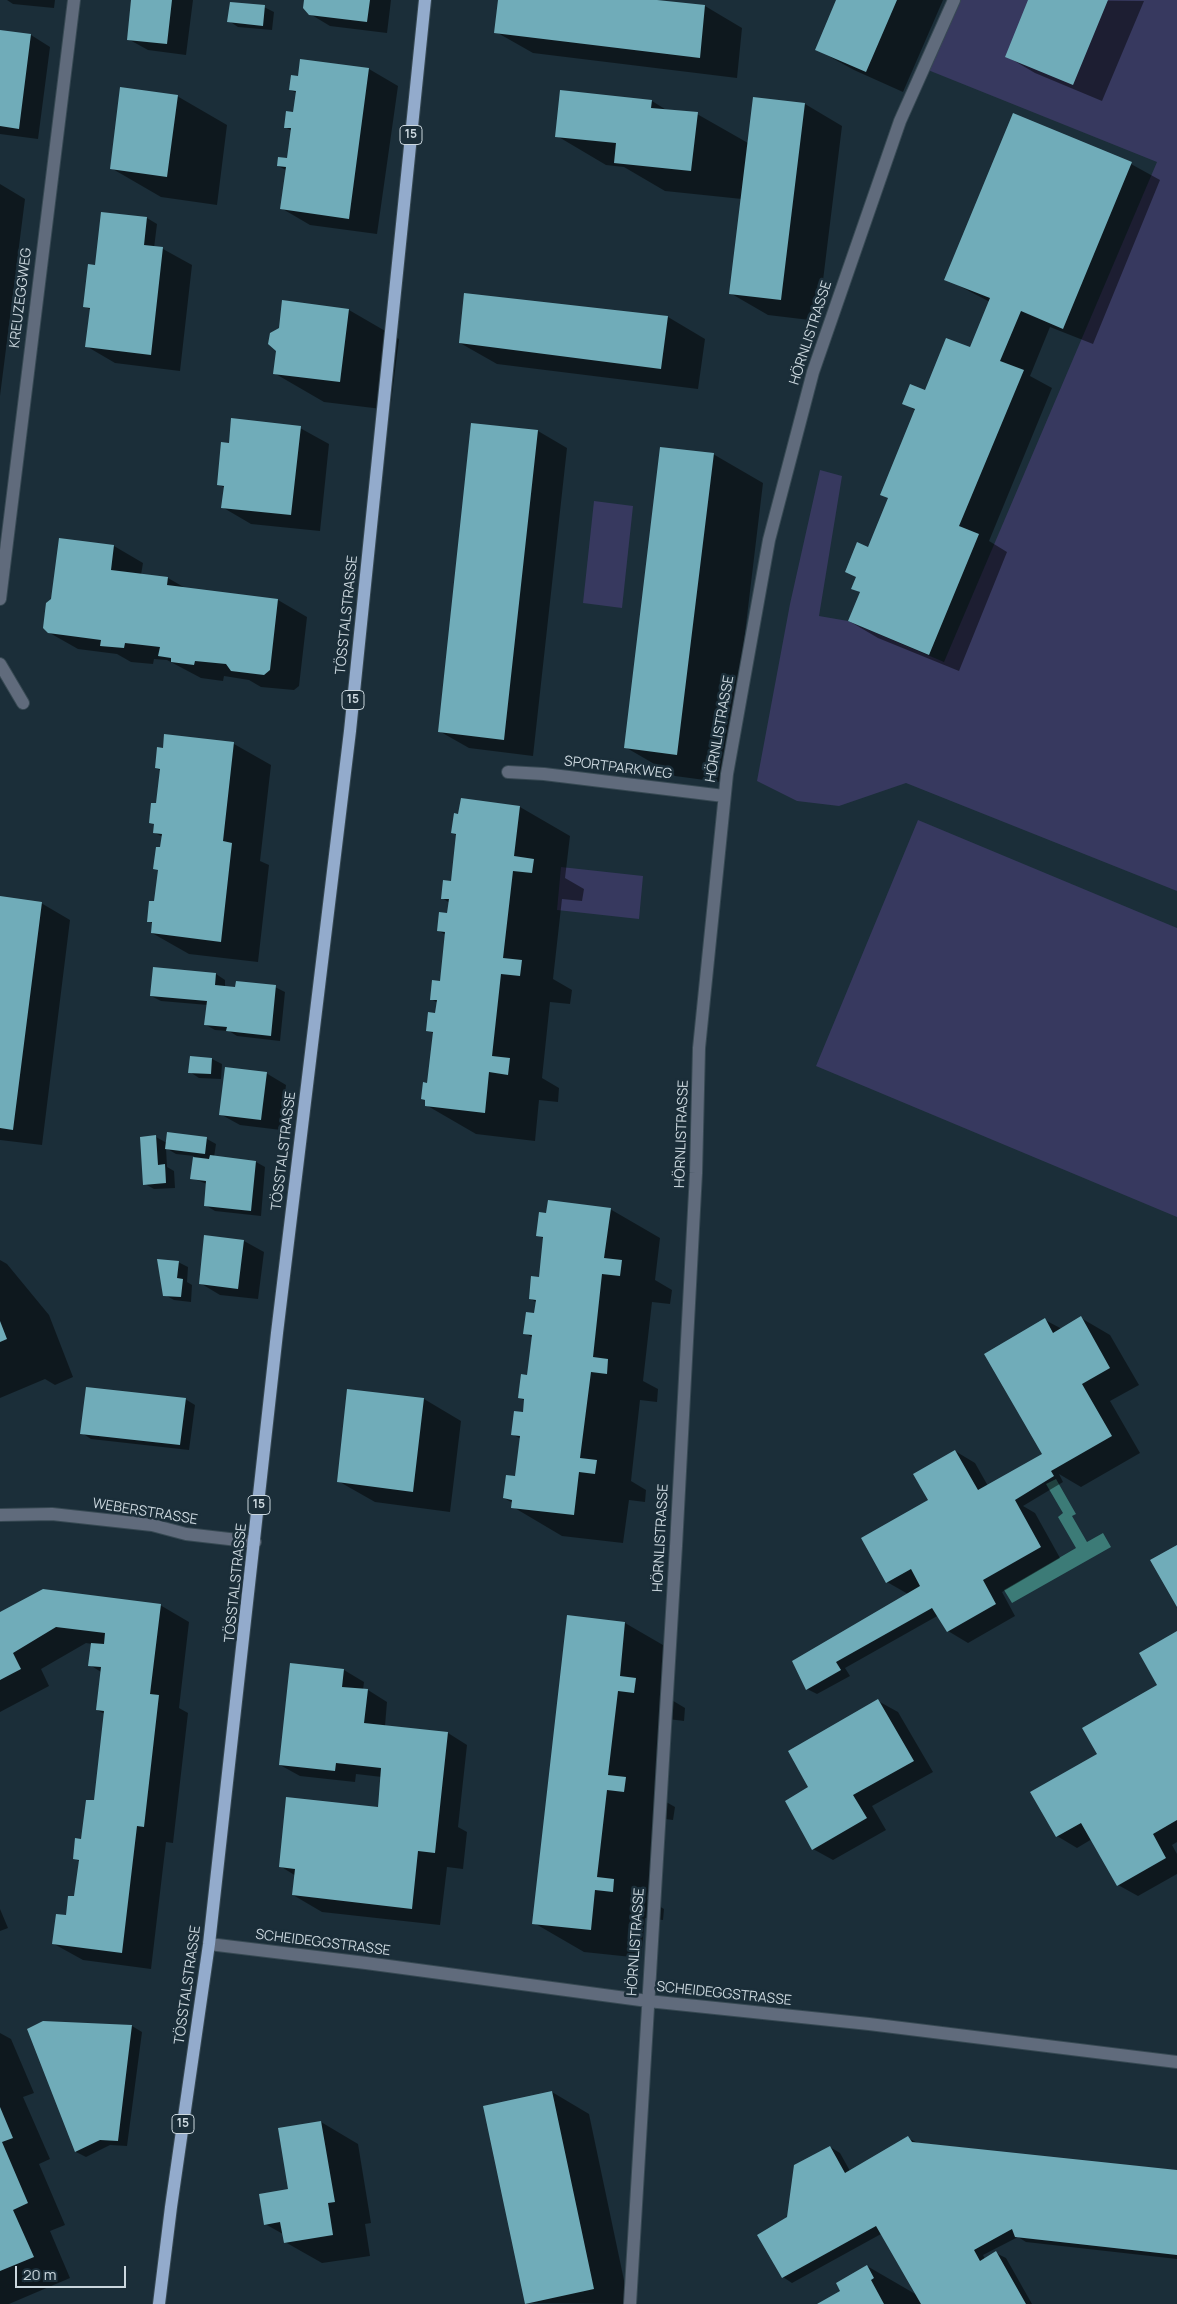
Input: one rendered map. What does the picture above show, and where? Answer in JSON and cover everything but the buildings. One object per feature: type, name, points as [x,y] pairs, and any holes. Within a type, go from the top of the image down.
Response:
[{"type":"main road","name":"TÖSSTALSTRASSE","points":[[159,2304],[209,1944],[278,1323],[350,731],[425,0]]},
{"type":"street","name":"KREUZEGGWEG","points":[[0,599],[74,0]]},
{"type":"street","name":"HÖRNLISTRASSE","points":[[630,2304],[676,1546],[696,1173],[699,1048],[724,796],[770,540],[813,372],[900,122],[954,0]]},
{"type":"street","points":[[0,664],[23,703]]},
{"type":"street","name":"SPORTPARKWEG","points":[[508,772],[544,774],[724,796]]},
{"type":"street","name":"WEBERSTRASSE","points":[[0,1514],[52,1514],[152,1526],[186,1534],[255,1542]]},
{"type":"street","name":"SCHEIDEGGSTRASSE","points":[[209,1944],[648,2001],[869,2024],[1177,2062]]},
{"type":"shaded area","points":[[954,0],[1177,0],[1177,891],[906,783],[839,806],[797,801],[757,781],[790,604],[820,470],[842,476],[819,616],[848,621],[944,662],[1157,162],[923,68]]},
{"type":"shaded area","points":[[594,501],[633,506],[622,608],[583,603]]},
{"type":"shaded area","points":[[918,820],[1177,928],[1177,1217],[816,1066]]},
{"type":"shaded area","points":[[561,867],[643,876],[639,919],[557,910]]},
{"type":"shaded area","points":[[1056,1479],[1076,1514],[1072,1516],[1087,1542],[1103,1533],[1111,1547],[1012,1603],[1004,1590],[1076,1548],[1058,1517],[1063,1513],[1046,1484]]}]
